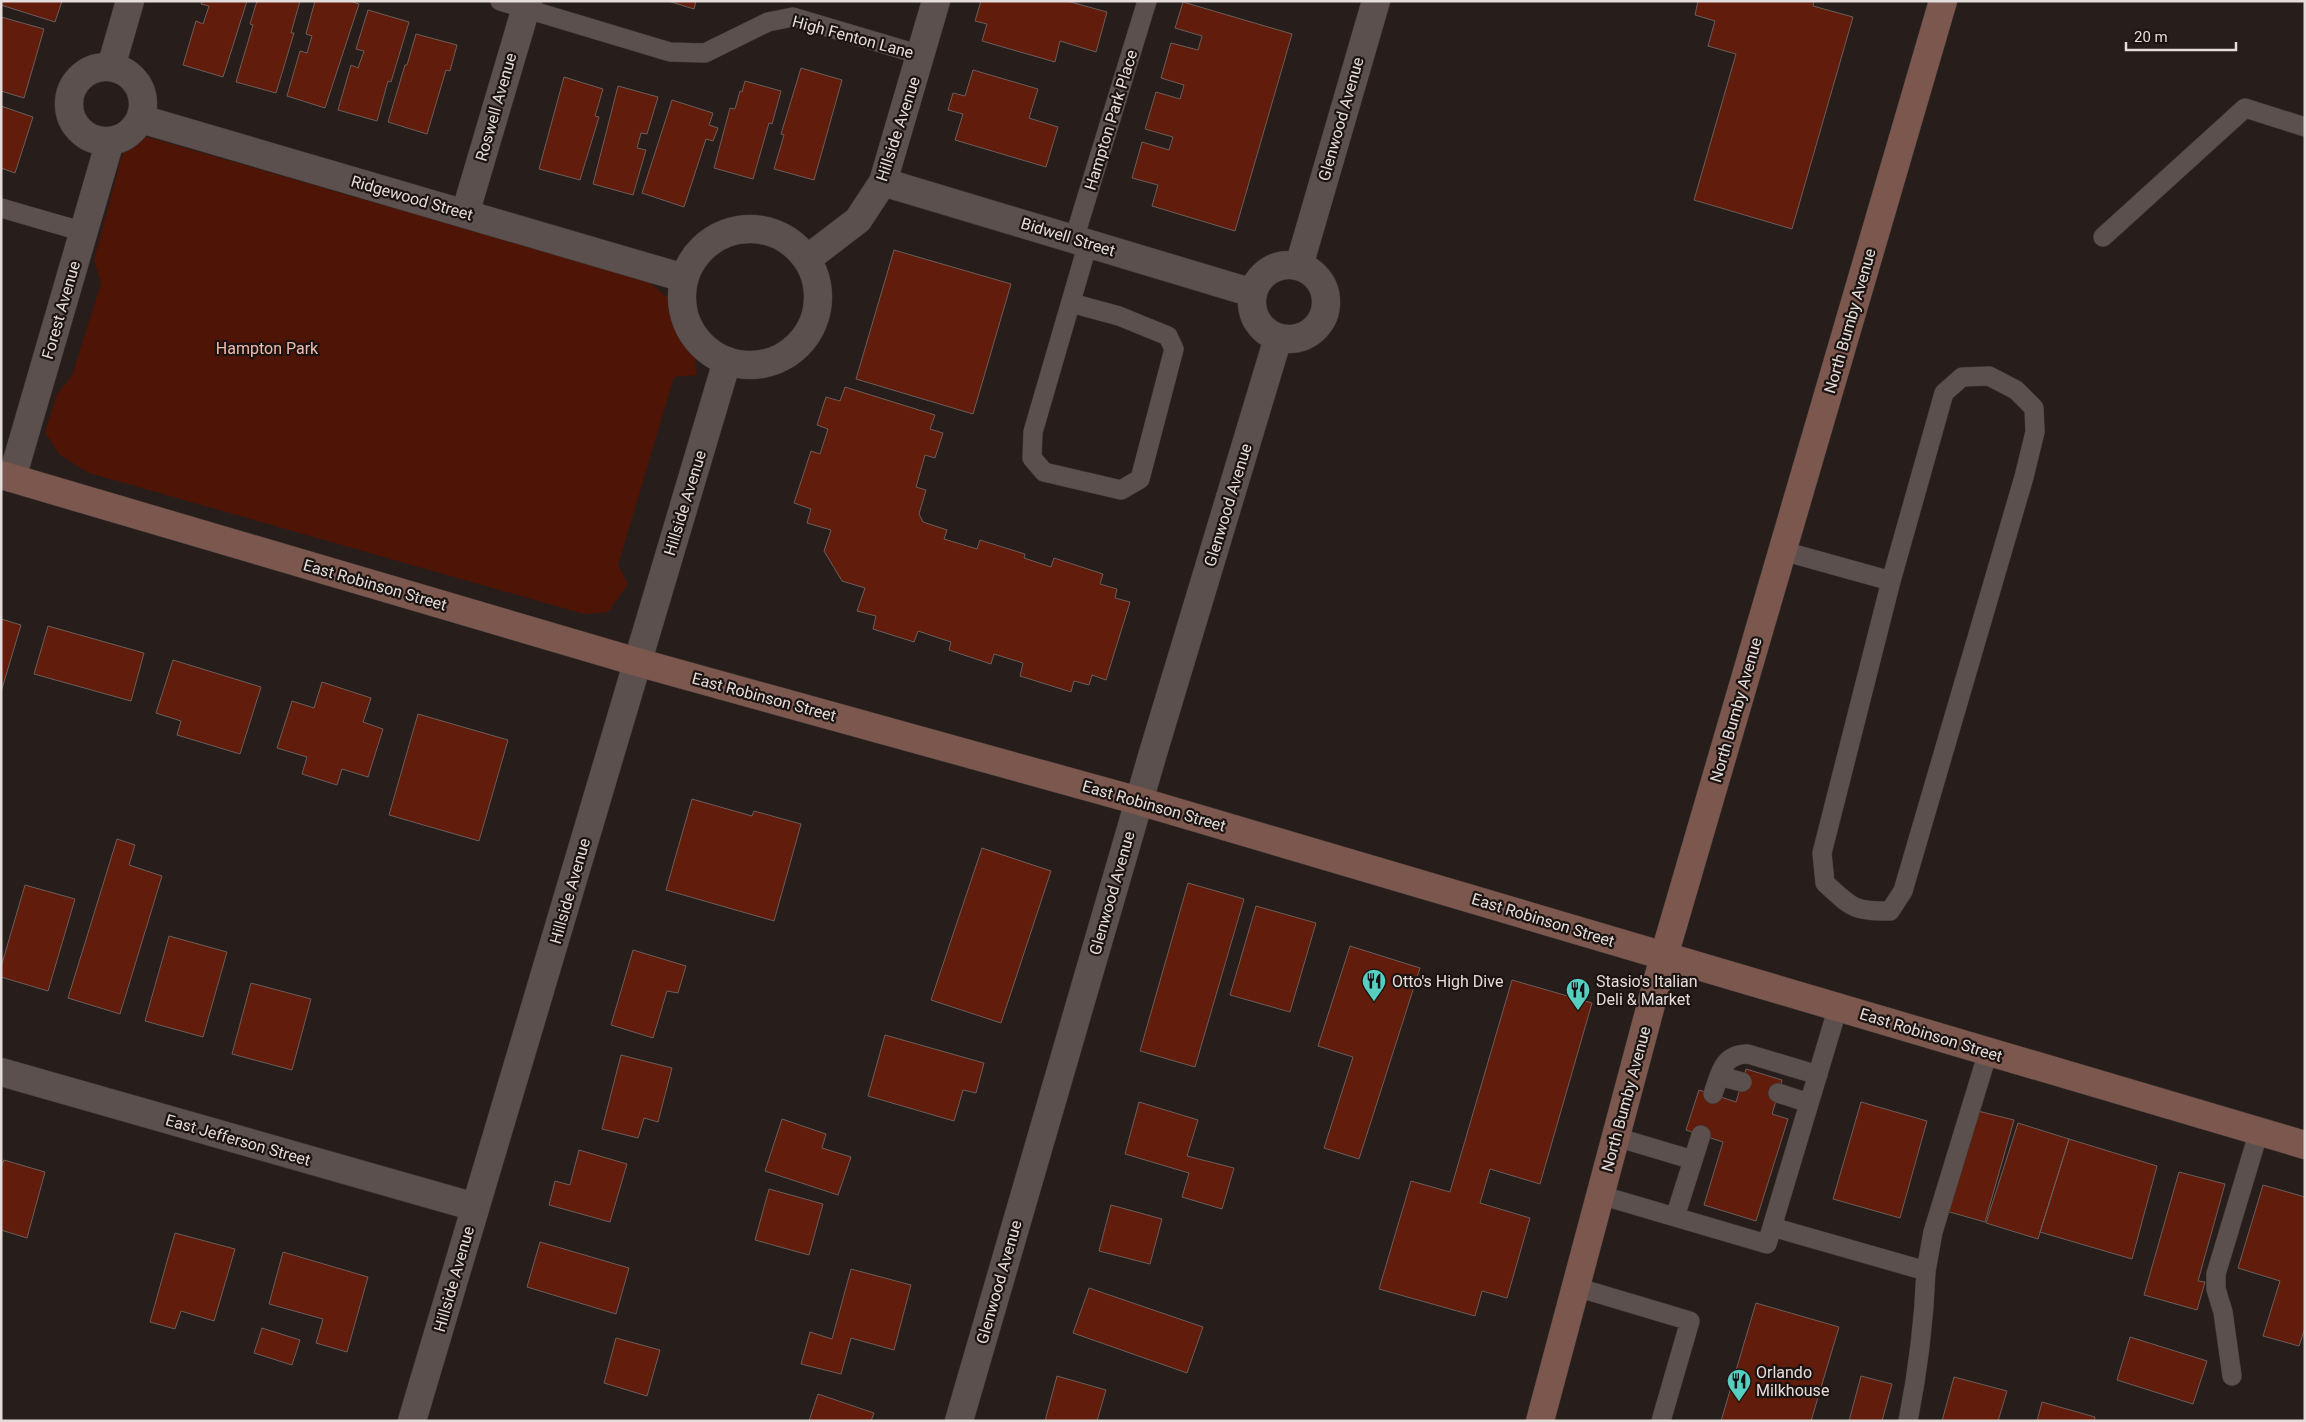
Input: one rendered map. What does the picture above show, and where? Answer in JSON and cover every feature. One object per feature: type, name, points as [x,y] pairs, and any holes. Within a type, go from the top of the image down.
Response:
[{"type":"main road","name":"North Bumby Avenue","points":[[1540,1421],[1664,956],[1943,1]]},
{"type":"main road","name":"East Robinson Street","points":[[6,477],[637,662],[1139,801],[2305,1145]]},
{"type":"street","points":[[111,67],[130,1]]},
{"type":"street","name":"Hillside Avenue","points":[[807,259],[858,220],[883,182],[936,1]]},
{"type":"street","name":"Glenwood Avenue","points":[[1299,266],[1376,1]]},
{"type":"street","name":"Roswell Avenue","points":[[465,214],[526,5]]},
{"type":"street","points":[[111,67],[130,75],[142,91],[144,106],[141,119],[125,136],[110,141],[95,140],[76,125],[71,114],[70,101],[75,84],[86,73],[98,68],[111,67]]},
{"type":"street","name":"Ridgewood Street","points":[[141,119],[684,278]]},
{"type":"street","name":"Forest Avenue","points":[[6,477],[84,232],[110,141]]},
{"type":"street","name":"Bidwell Street","points":[[883,182],[1253,292]]},
{"type":"street","points":[[745,228],[770,232],[790,242],[807,259],[816,278],[818,301],[805,337],[786,355],[761,364],[727,361],[703,347],[688,327],[682,307],[684,278],[696,254],[715,237],[745,228]]},
{"type":"street","points":[[1278,266],[1299,266],[1316,276],[1326,293],[1325,314],[1313,331],[1297,339],[1278,338],[1262,328],[1252,312],[1253,292],[1261,277],[1278,266]]},
{"type":"street","name":"Glenwood Avenue","points":[[959,1421],[1139,801],[1278,338]]},
{"type":"street","name":"Hillside Avenue","points":[[412,1421],[727,361]]},
{"type":"street","name":"East Jefferson Street","points":[[1,1072],[475,1207]]},
{"type":"lane","name":"High Fenton Lane","points":[[500,1],[526,5],[670,52],[705,53],[768,22],[793,18],[921,55]]},
{"type":"lane","name":"Hampton Park Place","points":[[1071,303],[1119,316],[1168,336],[1174,349],[1140,479],[1121,490],[1044,472],[1032,458],[1033,432],[1071,303],[1081,241],[1147,1]]},
{"type":"lane","points":[[2102,237],[2245,108],[2305,126]]},
{"type":"lane","points":[[1,208],[84,232]]},
{"type":"lane","points":[[1989,376],[2016,390],[2034,408],[2035,432],[2024,477],[1903,891],[1890,911],[1870,912],[1852,908],[1825,883],[1822,853],[1891,581],[1944,393],[1962,377],[1989,376]]},
{"type":"lane","points":[[1783,551],[1891,581]]},
{"type":"lane","points":[[1600,1195],[1766,1244],[1838,1007]]},
{"type":"lane","points":[[1908,1421],[1924,1311],[1926,1271],[1934,1232],[1988,1052]]},
{"type":"lane","points":[[1713,1094],[1724,1063],[1736,1054],[1748,1054],[1818,1075]]},
{"type":"lane","points":[[1719,1076],[1742,1082]]},
{"type":"lane","points":[[1778,1093],[1809,1103]]},
{"type":"lane","points":[[2232,1376],[2223,1312],[2216,1289],[2216,1274],[2259,1131]]},
{"type":"lane","points":[[1675,1217],[1701,1135]]},
{"type":"lane","points":[[1616,1137],[1693,1160]]},
{"type":"lane","points":[[1772,1227],[1926,1271]]},
{"type":"lane","points":[[1576,1287],[1690,1321],[1661,1421]]},
{"type":"green space","name":"Hampton Park","points":[[147,137],[649,282],[669,299],[692,331],[697,375],[674,377],[618,565],[628,584],[608,612],[584,614],[89,473],[59,454],[45,432],[57,394],[72,376],[101,283],[94,260],[123,152],[132,140]]},
{"type":"building","points":[[1,1],[62,1],[55,22],[1,5]]},
{"type":"building","points":[[202,1],[247,1],[223,77],[183,65],[196,21],[203,24],[209,6],[201,4]]},
{"type":"building","points":[[257,1],[300,1],[291,33],[294,33],[276,93],[236,82],[253,25],[250,24]]},
{"type":"building","points":[[315,1],[350,1],[359,4],[325,108],[287,96],[300,51],[307,53],[312,36],[306,34]]},
{"type":"building","points":[[668,1],[696,1],[694,9]]},
{"type":"building","points":[[981,1],[1067,1],[1107,12],[1096,52],[1060,41],[1055,62],[982,41],[987,24],[975,21]]},
{"type":"building","points":[[1698,1],[1814,1],[1813,6],[1853,17],[1792,229],[1694,200],[1736,54],[1708,46],[1715,21],[1695,15]]},
{"type":"building","points":[[1183,2],[1292,34],[1235,231],[1152,206],[1158,185],[1132,178],[1142,142],[1169,150],[1173,137],[1145,129],[1156,92],[1180,99],[1184,85],[1161,78],[1171,43],[1198,50],[1202,36],[1175,28]]},
{"type":"building","points":[[368,10],[409,22],[391,82],[388,81],[377,121],[338,110],[351,65],[358,68],[364,51],[356,49]]},
{"type":"building","points":[[1,17],[44,29],[24,98],[1,91]]},
{"type":"building","points":[[416,34],[457,45],[450,71],[446,70],[427,134],[388,122]]},
{"type":"building","points":[[801,68],[842,80],[814,180],[774,169],[784,135],[781,134]]},
{"type":"building","points":[[973,70],[1038,89],[1029,118],[1058,127],[1046,167],[955,140],[963,114],[948,110],[953,93],[965,96]]},
{"type":"building","points":[[564,77],[603,89],[595,116],[599,117],[580,180],[539,169]]},
{"type":"building","points":[[745,81],[781,91],[772,124],[769,123],[753,179],[714,168],[730,108],[735,109]]},
{"type":"building","points":[[618,86],[658,97],[647,134],[641,133],[637,148],[646,150],[633,195],[593,184]]},
{"type":"building","points":[[672,100],[713,113],[709,125],[718,128],[713,141],[706,139],[684,207],[642,193]]},
{"type":"building","points":[[1,106],[33,117],[15,173],[1,168]]},
{"type":"building","points":[[894,250],[1011,284],[973,414],[856,379]]},
{"type":"building","points":[[845,387],[935,415],[930,429],[943,433],[935,458],[925,455],[916,487],[926,490],[919,514],[923,522],[947,530],[944,539],[977,549],[980,540],[1025,554],[1024,558],[1051,567],[1054,558],[1103,574],[1100,584],[1117,589],[1115,598],[1130,602],[1106,680],[1092,675],[1089,685],[1074,681],[1071,692],[1020,676],[1023,663],[994,654],[991,664],[949,650],[951,642],[918,631],[914,642],[873,629],[876,616],[857,611],[865,588],[842,581],[824,551],[831,530],[807,523],[811,509],[794,503],[811,451],[820,454],[828,429],[817,425],[826,397],[840,401]]},
{"type":"building","points":[[1,619],[21,625],[1,692]]},
{"type":"building","points":[[48,626],[144,653],[131,701],[34,674]]},
{"type":"building","points":[[173,660],[261,687],[240,754],[177,735],[181,721],[156,713]]},
{"type":"building","points":[[322,682],[371,698],[363,722],[383,729],[368,777],[342,769],[337,785],[302,774],[307,757],[277,748],[292,701],[314,708]]},
{"type":"building","points":[[418,714],[508,740],[479,841],[389,815]]},
{"type":"building","points":[[692,799],[752,816],[754,811],[801,824],[774,921],[666,890]]},
{"type":"building","points":[[117,839],[135,845],[129,865],[162,876],[120,1014],[68,998]]},
{"type":"building","points":[[982,848],[1051,871],[1001,1023],[931,1000]]},
{"type":"building","points":[[1188,883],[1244,899],[1195,1067],[1140,1051]]},
{"type":"building","points":[[25,885],[75,899],[48,991],[1,977],[1,967]]},
{"type":"building","points":[[1256,906],[1316,923],[1290,1012],[1230,995]]},
{"type":"building","points":[[169,936],[227,952],[203,1037],[145,1021]]},
{"type":"building","points":[[1350,946],[1420,968],[1359,1159],[1324,1148],[1353,1057],[1318,1046]]},
{"type":"building","points":[[633,950],[686,966],[678,993],[667,991],[653,1038],[611,1025]]},
{"type":"building","points":[[1512,980],[1592,1003],[1540,1184],[1490,1169],[1480,1203],[1530,1218],[1507,1298],[1482,1291],[1475,1316],[1379,1289],[1411,1181],[1450,1192]]},
{"type":"building","points":[[251,983],[311,999],[292,1070],[232,1054]]},
{"type":"building","points":[[885,1035],[984,1063],[976,1093],[963,1090],[954,1121],[868,1096]]},
{"type":"building","points":[[621,1055],[672,1068],[658,1122],[644,1118],[638,1138],[602,1129]]},
{"type":"building","points":[[1746,1069],[1782,1080],[1772,1114],[1788,1119],[1756,1221],[1704,1205],[1723,1142],[1686,1130],[1699,1090],[1736,1102]]},
{"type":"building","points":[[1139,1102],[1198,1120],[1187,1156],[1234,1168],[1222,1209],[1182,1197],[1189,1173],[1125,1154]]},
{"type":"building","points":[[1861,1102],[1927,1121],[1900,1218],[1833,1199]]},
{"type":"building","points":[[1974,1110],[2014,1120],[1985,1222],[1946,1211]]},
{"type":"building","points":[[782,1119],[826,1134],[822,1148],[851,1157],[838,1195],[765,1171]]},
{"type":"building","points":[[2018,1123],[2069,1139],[2038,1239],[1986,1223]]},
{"type":"building","points":[[2069,1139],[2157,1166],[2132,1259],[2040,1232]]},
{"type":"building","points":[[579,1150],[627,1164],[610,1222],[549,1205],[555,1181],[570,1185]]},
{"type":"building","points":[[4,1160],[45,1172],[27,1238],[1,1230],[1,1168]]},
{"type":"building","points":[[2179,1172],[2225,1184],[2198,1281],[2205,1282],[2197,1310],[2144,1295]]},
{"type":"building","points":[[2263,1185],[2305,1197],[2305,1328],[2299,1346],[2263,1336],[2280,1281],[2238,1268]]},
{"type":"building","points":[[769,1189],[823,1204],[809,1255],[755,1240]]},
{"type":"building","points":[[1111,1205],[1162,1219],[1150,1264],[1099,1251]]},
{"type":"building","points":[[175,1233],[235,1249],[214,1321],[181,1311],[175,1329],[150,1322]]},
{"type":"building","points":[[540,1242],[629,1268],[616,1314],[527,1287]]},
{"type":"building","points":[[283,1252],[368,1277],[347,1352],[316,1343],[323,1319],[269,1304]]},
{"type":"building","points":[[851,1269],[911,1285],[894,1350],[851,1338],[841,1374],[801,1364],[810,1332],[832,1339]]},
{"type":"building","points":[[1089,1288],[1203,1327],[1187,1373],[1073,1333]]},
{"type":"building","points":[[1756,1303],[1839,1327],[1811,1421],[1721,1421]]},
{"type":"building","points":[[262,1328],[300,1340],[292,1365],[254,1353]]},
{"type":"building","points":[[2130,1337],[2207,1361],[2193,1404],[2117,1380]]},
{"type":"building","points":[[616,1338],[660,1350],[647,1396],[604,1383]]},
{"type":"building","points":[[1057,1376],[1106,1390],[1097,1421],[1045,1421]]},
{"type":"building","points":[[1861,1376],[1892,1384],[1882,1421],[1849,1421]]},
{"type":"building","points":[[1954,1377],[2007,1391],[1998,1421],[1942,1421]]},
{"type":"building","points":[[818,1394],[874,1413],[871,1421],[809,1421]]},
{"type":"building","points":[[2042,1402],[2095,1417],[2094,1421],[2037,1421]]},
{"type":"place","name":"Otto's High Dive","points":[[1374,1002]]},
{"type":"place","name":"Stasio's Italian Deli & Market","points":[[1578,1011]]},
{"type":"place","name":"Orlando Milkhouse","points":[[1739,1402]]}]
